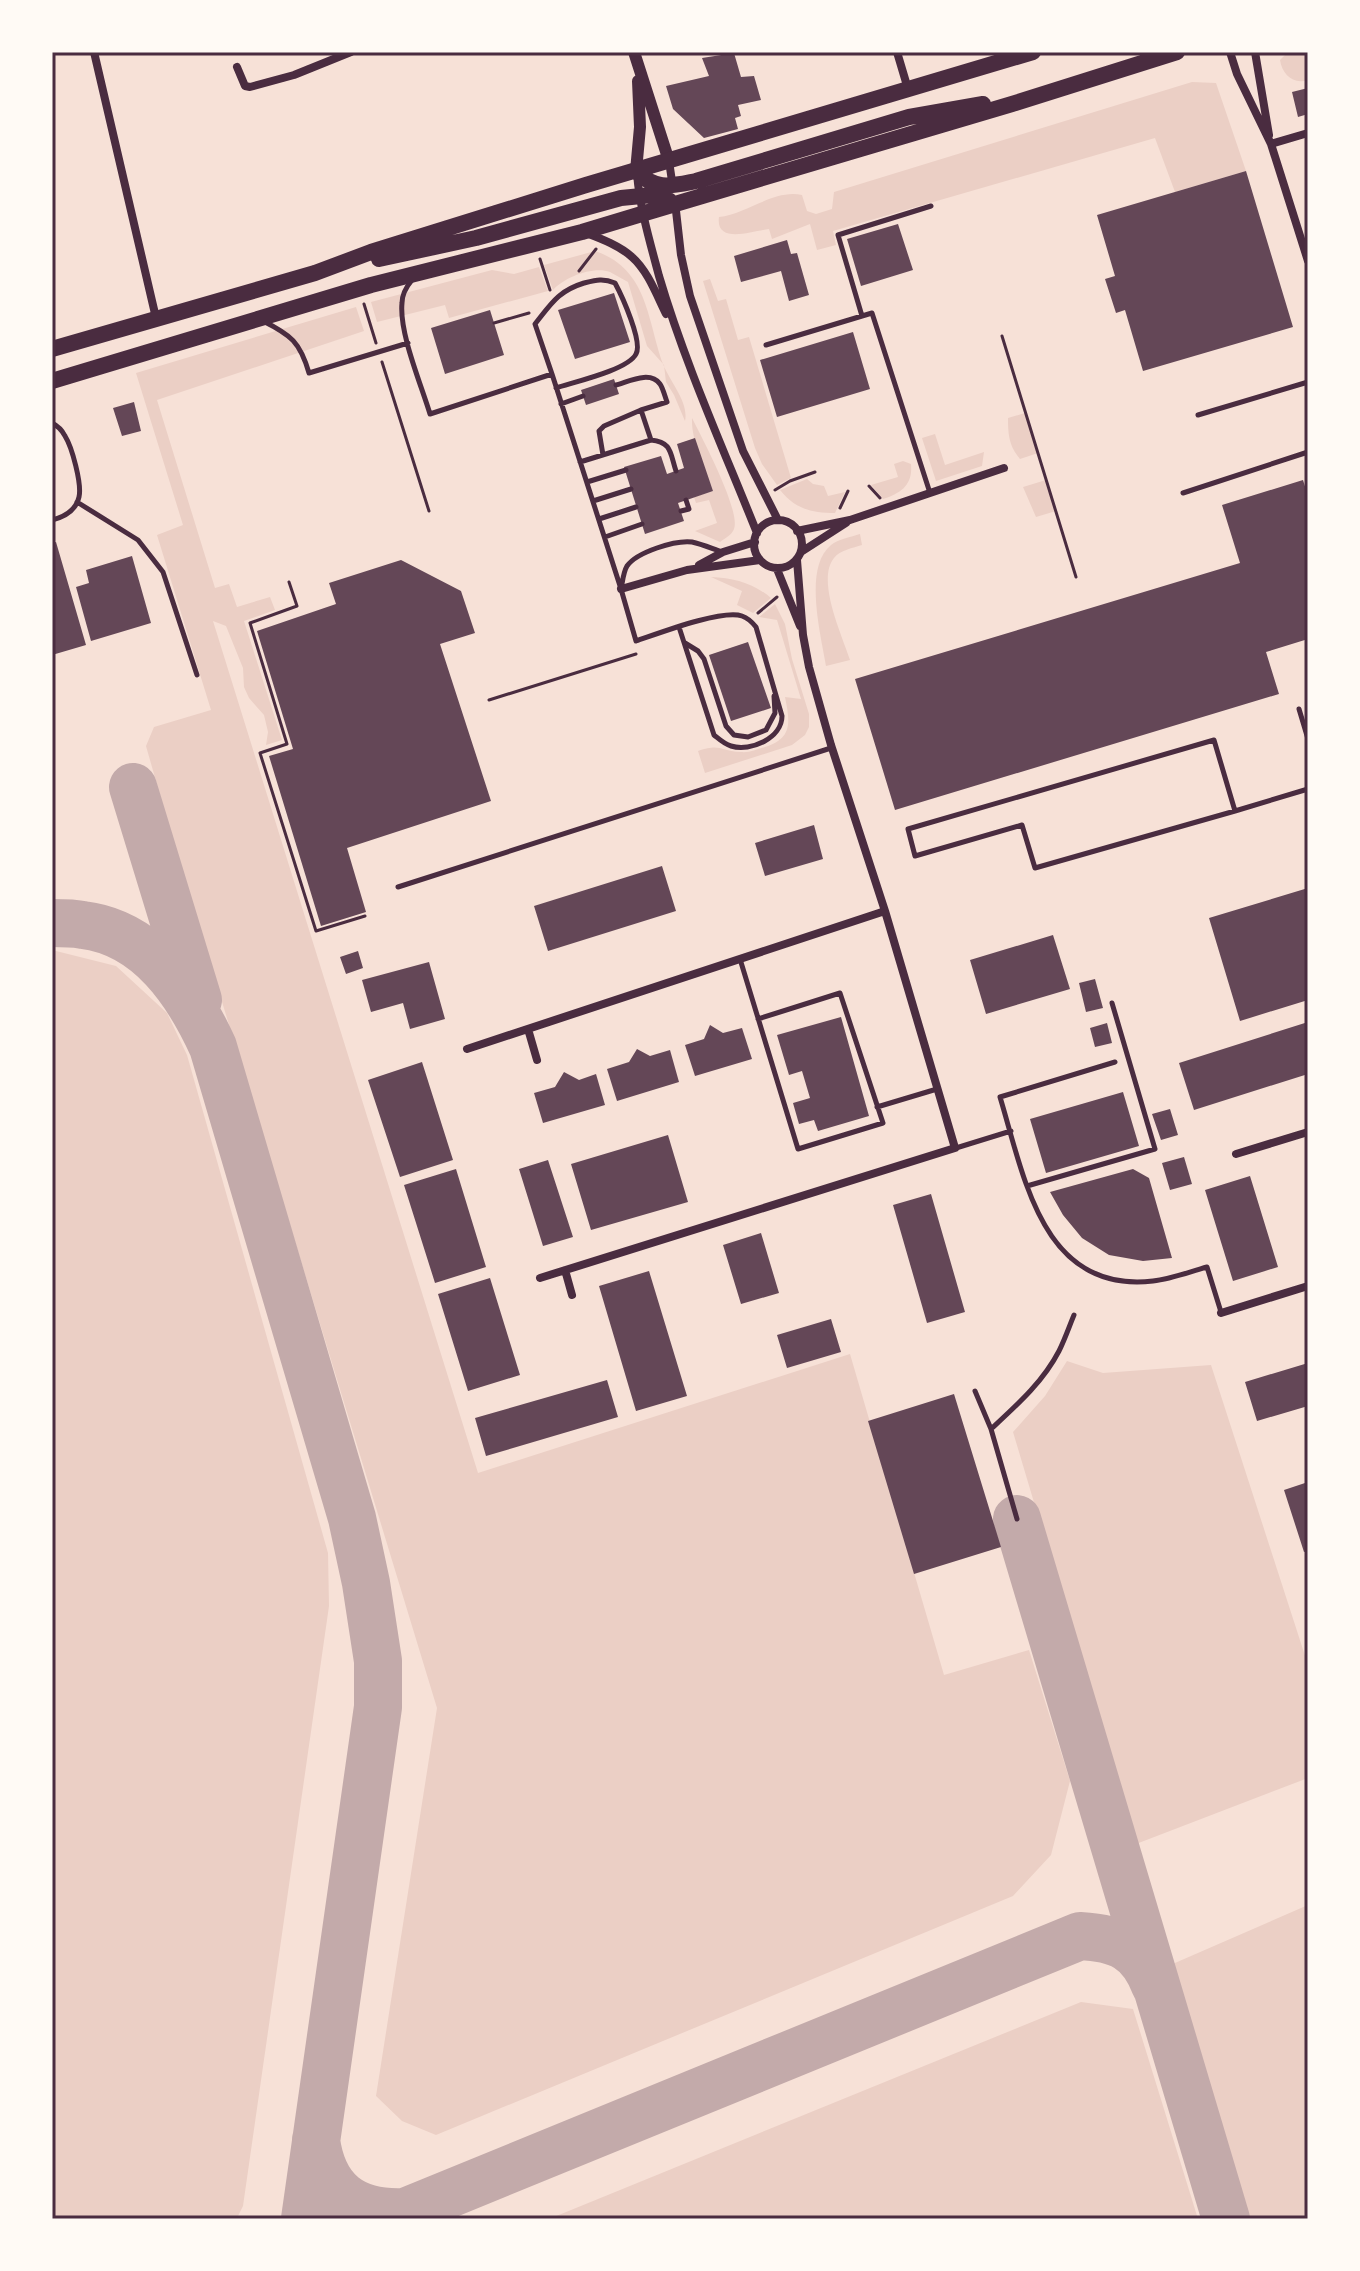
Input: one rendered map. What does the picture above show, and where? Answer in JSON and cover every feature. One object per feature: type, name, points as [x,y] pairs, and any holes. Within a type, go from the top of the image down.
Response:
[{"type":"main road","points":[[315,273],[371,252],[908,89],[1000,57],[1033,52]]},
{"type":"main road","points":[[52,381],[359,289],[582,232],[1177,52]]},
{"type":"main road","points":[[636,171],[653,183],[672,186],[714,177],[909,117],[1043,94]]},
{"type":"main road","points":[[53,345],[315,273],[476,238],[613,200],[662,196],[675,204]]},
{"type":"street","points":[[94,52],[156,318]]},
{"type":"street","points":[[320,52],[326,61]]},
{"type":"street","points":[[237,67],[241,80],[250,87],[294,75],[351,52]]},
{"type":"street","points":[[897,52],[908,89]]},
{"type":"street","points":[[1230,52],[1237,74],[1271,144]]},
{"type":"street","points":[[1255,52],[1271,144],[1308,261]]},
{"type":"street","points":[[635,57],[669,161],[681,255],[690,296],[737,438],[778,520]]},
{"type":"street","points":[[635,57],[640,127],[636,171],[643,214],[676,332],[756,537],[756,552],[768,567],[787,567],[850,520]]},
{"type":"street","points":[[1271,144],[1308,133]]},
{"type":"street","points":[[582,232],[602,239],[633,258],[676,332]]},
{"type":"street","points":[[797,531],[850,520],[1004,468]]},
{"type":"street","points":[[540,1278],[955,1148],[809,667],[803,635],[801,537],[790,523],[778,520],[767,523],[756,537],[687,570]]},
{"type":"street","points":[[621,589],[687,570],[760,560]]},
{"type":"street","points":[[777,569],[803,635]]},
{"type":"street","points":[[467,1049],[885,911]]},
{"type":"street","points":[[528,1029],[537,1060]]},
{"type":"street","points":[[1236,1154],[1306,1133],[1308,1144]]},
{"type":"street","points":[[565,1270],[572,1295]]},
{"type":"street","points":[[1221,1313],[1308,1286]]},
{"type":"lane","points":[[862,316],[838,235],[931,206]]},
{"type":"lane","points":[[420,272],[407,286],[401,301],[408,343],[430,414],[552,374]]},
{"type":"lane","points":[[556,388],[627,364],[637,354],[633,329],[615,283],[598,279],[564,290],[535,324],[636,641],[679,627],[730,614],[750,620],[756,627],[782,716],[777,733],[761,742],[739,748],[727,745],[714,735],[679,627]]},
{"type":"lane","points":[[766,345],[872,313],[930,493]]},
{"type":"lane","points":[[259,318],[288,334],[304,355],[309,373],[408,343]]},
{"type":"lane","points":[[603,455],[599,431],[604,426],[667,402],[660,383],[653,378],[645,377],[616,385]]},
{"type":"lane","points":[[1198,415],[1308,382]]},
{"type":"lane","points":[[561,404],[583,396]]},
{"type":"lane","points":[[641,410],[651,440]]},
{"type":"lane","points":[[52,423],[66,437],[80,485],[77,502],[63,517],[52,520]]},
{"type":"lane","points":[[580,462],[651,440],[668,445],[676,471]]},
{"type":"lane","points":[[1183,493],[1308,452]]},
{"type":"lane","points":[[662,459],[671,456]]},
{"type":"lane","points":[[587,482],[626,470]]},
{"type":"lane","points":[[593,501],[631,489]]},
{"type":"lane","points":[[681,511],[689,509],[686,500]]},
{"type":"lane","points":[[77,502],[138,540],[163,572],[197,675]]},
{"type":"lane","points":[[599,519],[636,507]]},
{"type":"lane","points":[[605,537],[642,524]]},
{"type":"lane","points":[[621,589],[629,563],[652,550],[692,542],[723,552]]},
{"type":"lane","points":[[684,642],[704,659],[726,726],[734,735],[748,737],[762,733],[770,726],[775,713],[774,687]]},
{"type":"lane","points":[[1299,709],[1308,739]]},
{"type":"lane","points":[[1235,811],[1214,740],[908,829],[915,856],[1022,825],[1035,868],[1235,811],[1308,789]]},
{"type":"lane","points":[[398,887],[832,748]]},
{"type":"lane","points":[[740,959],[758,1019],[798,1149],[883,1123],[840,993],[758,1019]]},
{"type":"lane","points":[[1027,1186],[1155,1149],[1112,1003]]},
{"type":"lane","points":[[1115,1062],[1000,1097],[1027,1186],[1042,1223],[1068,1258],[1106,1277],[1129,1282],[1151,1281],[1207,1267],[1221,1313]]},
{"type":"lane","points":[[877,1107],[937,1089]]},
{"type":"lane","points":[[955,1148],[1011,1131]]},
{"type":"lane","points":[[991,1429],[1044,1376],[1059,1351],[1074,1315]]},
{"type":"lane","points":[[975,1391],[991,1429],[1017,1519]]},
{"type":"path","points":[[575,276],[598,245]]},
{"type":"path","points":[[539,257],[551,294],[556,286]]},
{"type":"path","points":[[359,289],[429,511]]},
{"type":"path","points":[[494,323],[529,312]]},
{"type":"path","points":[[1002,336],[1076,577]]},
{"type":"path","points":[[765,497],[790,481],[815,472]]},
{"type":"path","points":[[289,582],[297,606],[250,623],[287,744],[260,753],[316,931],[365,916]]},
{"type":"path","points":[[750,620],[785,589]]},
{"type":"path","points":[[489,700],[639,653]]},
{"type":"shaded area","points":[[1288,52],[1308,52],[1308,80],[1293,80],[1283,70],[1280,60]]},
{"type":"shaded area","points":[[1192,82],[1216,83],[1246,171],[1175,192],[1155,138],[833,231],[836,245],[817,250],[810,224],[772,239],[769,229],[729,234],[719,226],[719,217],[781,195],[802,195],[807,211],[816,214],[832,209],[834,192]]},
{"type":"shaded area","points":[[595,251],[612,259],[636,283],[663,364],[647,346],[628,282],[610,272],[596,270],[572,277],[553,290],[544,265]]},
{"type":"shaded area","points":[[539,267],[548,291],[449,318],[445,305],[377,322],[371,302],[492,270],[514,274]]},
{"type":"shaded area","points":[[710,279],[718,301],[726,299],[738,340],[749,337],[791,478],[777,485],[755,448],[703,281]]},
{"type":"shaded area","points":[[356,307],[364,331],[157,400],[215,588],[229,584],[237,607],[270,597],[275,610],[244,621],[282,740],[266,745],[268,732],[264,715],[244,687],[243,668],[226,626],[213,621],[478,1473],[850,1354],[944,1675],[1029,1650],[1070,1781],[1051,1855],[1013,1896],[436,2135],[402,2121],[376,2096],[437,1708],[146,746],[154,727],[211,710],[157,535],[183,525],[136,373]]},
{"type":"shaded area","points":[[664,367],[682,399],[685,421],[666,382]]},
{"type":"shaded area","points":[[1025,413],[1038,453],[1020,459],[1010,440],[1008,418]]},
{"type":"shaded area","points":[[692,418],[719,474],[735,520],[730,535],[720,542],[695,531],[717,523],[709,500],[696,503],[694,497],[713,491],[696,445]]},
{"type":"shaded area","points":[[935,434],[945,465],[984,452],[982,466],[936,481],[922,438]]},
{"type":"shaded area","points":[[903,461],[911,464],[908,483],[900,491],[883,499],[871,485],[898,477],[894,464]]},
{"type":"shaded area","points":[[807,479],[824,486],[828,496],[845,492],[835,513],[804,509],[780,490]]},
{"type":"shaded area","points":[[1046,480],[1056,511],[1036,517],[1023,487]]},
{"type":"shaded area","points":[[860,534],[862,545],[834,558],[828,580],[832,608],[850,660],[826,666],[816,602],[818,569],[831,545]]},
{"type":"shaded area","points":[[711,577],[743,582],[771,598],[753,613],[737,605],[742,591]]},
{"type":"shaded area","points":[[775,604],[785,624],[809,714],[809,727],[805,735],[792,745],[705,773],[698,751],[716,748],[747,752],[774,743],[781,739],[787,728],[785,697],[801,699],[777,620],[759,617]]},
{"type":"shaded area","points":[[52,950],[116,966],[167,1013],[187,1055],[328,1553],[329,1606],[243,2206],[238,2216],[230,2219],[52,2219]]},
{"type":"shaded area","points":[[1067,1361],[1103,1373],[1211,1365],[1308,1665],[1308,1778],[1136,1844],[1013,1432],[1045,1396]]},
{"type":"shaded area","points":[[1308,1905],[1308,2219],[1246,2219],[1168,1966]]},
{"type":"shaded area","points":[[1081,2002],[1133,2009],[1198,2219],[549,2219]]},
{"type":"building","points":[[734,53],[741,77],[754,76],[761,100],[738,105],[741,116],[735,118],[738,129],[704,138],[673,109],[666,86],[709,76],[702,58]]},
{"type":"building","points":[[1308,88],[1308,114],[1298,117],[1292,92]]},
{"type":"building","points":[[1246,171],[1293,327],[1143,371],[1125,310],[1116,313],[1105,279],[1115,276],[1097,215]]},
{"type":"building","points":[[898,224],[913,270],[861,286],[847,239]]},
{"type":"building","points":[[787,240],[791,254],[797,253],[809,295],[789,301],[781,271],[741,282],[734,256]]},
{"type":"building","points":[[614,293],[630,342],[575,359],[558,310]]},
{"type":"building","points":[[490,310],[504,355],[445,374],[431,328]]},
{"type":"building","points":[[853,332],[870,389],[777,417],[760,360]]},
{"type":"building","points":[[614,379],[619,394],[586,405],[581,390]]},
{"type":"building","points":[[134,402],[141,431],[122,436],[113,408]]},
{"type":"building","points":[[695,438],[713,491],[678,503],[684,521],[645,534],[624,467],[661,456],[667,474],[684,468],[677,444]]},
{"type":"building","points":[[1303,480],[1308,496],[1308,639],[1266,652],[1279,694],[895,810],[855,679],[1240,563],[1222,505]]},
{"type":"building","points":[[56,542],[86,645],[52,655],[52,543]]},
{"type":"building","points":[[132,556],[151,623],[91,641],[76,587],[89,583],[86,570]]},
{"type":"building","points":[[401,560],[461,591],[475,633],[440,644],[491,801],[347,848],[366,912],[321,926],[269,756],[293,749],[257,631],[336,604],[329,583]]},
{"type":"building","points":[[748,642],[771,708],[731,721],[709,655]]},
{"type":"building","points":[[814,825],[823,859],[765,876],[755,843]]},
{"type":"building","points":[[662,866],[676,911],[548,951],[534,906]]},
{"type":"building","points":[[1308,888],[1308,1000],[1240,1021],[1209,918]]},
{"type":"building","points":[[1053,935],[1070,989],[986,1014],[970,960]]},
{"type":"building","points":[[358,951],[363,968],[346,974],[340,957]]},
{"type":"building","points":[[429,962],[445,1019],[410,1029],[403,1003],[371,1012],[362,980]]},
{"type":"building","points":[[1095,979],[1103,1008],[1086,1012],[1079,983]]},
{"type":"building","points":[[841,1017],[869,1116],[818,1131],[814,1120],[799,1124],[793,1103],[810,1098],[802,1071],[789,1075],[777,1035]]},
{"type":"building","points":[[1308,1022],[1308,1074],[1194,1110],[1179,1063]]},
{"type":"building","points":[[1107,1023],[1112,1043],[1095,1047],[1090,1028]]},
{"type":"building","points":[[710,1025],[723,1033],[742,1028],[752,1059],[695,1076],[685,1045],[704,1039]]},
{"type":"building","points":[[637,1049],[650,1056],[670,1050],[679,1082],[617,1101],[607,1069],[629,1062]]},
{"type":"building","points":[[422,1062],[453,1160],[400,1177],[368,1080]]},
{"type":"building","points":[[564,1072],[579,1080],[596,1074],[605,1105],[543,1123],[534,1093],[555,1087]]},
{"type":"building","points":[[1123,1092],[1139,1146],[1046,1173],[1030,1119]]},
{"type":"building","points":[[1170,1109],[1178,1135],[1161,1140],[1152,1114]]},
{"type":"building","points":[[668,1135],[688,1202],[591,1230],[571,1164]]},
{"type":"building","points":[[1184,1157],[1192,1184],[1170,1190],[1162,1163]]},
{"type":"building","points":[[548,1160],[573,1237],[543,1246],[519,1169]]},
{"type":"building","points":[[456,1169],[486,1267],[435,1283],[404,1185]]},
{"type":"building","points":[[1133,1169],[1149,1178],[1172,1258],[1143,1261],[1109,1255],[1082,1238],[1063,1215],[1050,1192]]},
{"type":"building","points":[[1250,1176],[1278,1267],[1233,1281],[1205,1190]]},
{"type":"building","points":[[931,1194],[965,1312],[927,1323],[893,1205]]},
{"type":"building","points":[[761,1233],[779,1293],[741,1304],[723,1245]]},
{"type":"building","points":[[649,1271],[687,1396],[636,1411],[599,1286]]},
{"type":"building","points":[[490,1278],[520,1375],[468,1391],[438,1294]]},
{"type":"building","points":[[831,1319],[841,1352],[787,1368],[777,1335]]},
{"type":"building","points":[[1308,1363],[1308,1406],[1257,1421],[1245,1382]]},
{"type":"building","points":[[607,1380],[618,1417],[486,1456],[475,1418]]},
{"type":"building","points":[[954,1394],[1001,1547],[914,1574],[868,1421]]},
{"type":"building","points":[[1308,1482],[1308,1551],[1304,1552],[1284,1490]]},
{"type":"taxiway","points":[[133,787],[198,1000]]},
{"type":"taxiway","points":[[52,923],[79,924],[107,930],[147,953],[178,986],[213,1047],[352,1518],[366,1583],[378,1661],[378,1707],[305,2219]]},
{"type":"taxiway","points":[[1017,1519],[1226,2219]]},
{"type":"taxiway","points":[[388,2219],[1080,1936],[1106,1939],[1127,1947],[1143,1962],[1155,1985]]},
{"type":"taxiway","points":[[316,2140],[326,2173],[333,2186],[344,2196],[370,2209],[404,2212]]}]
